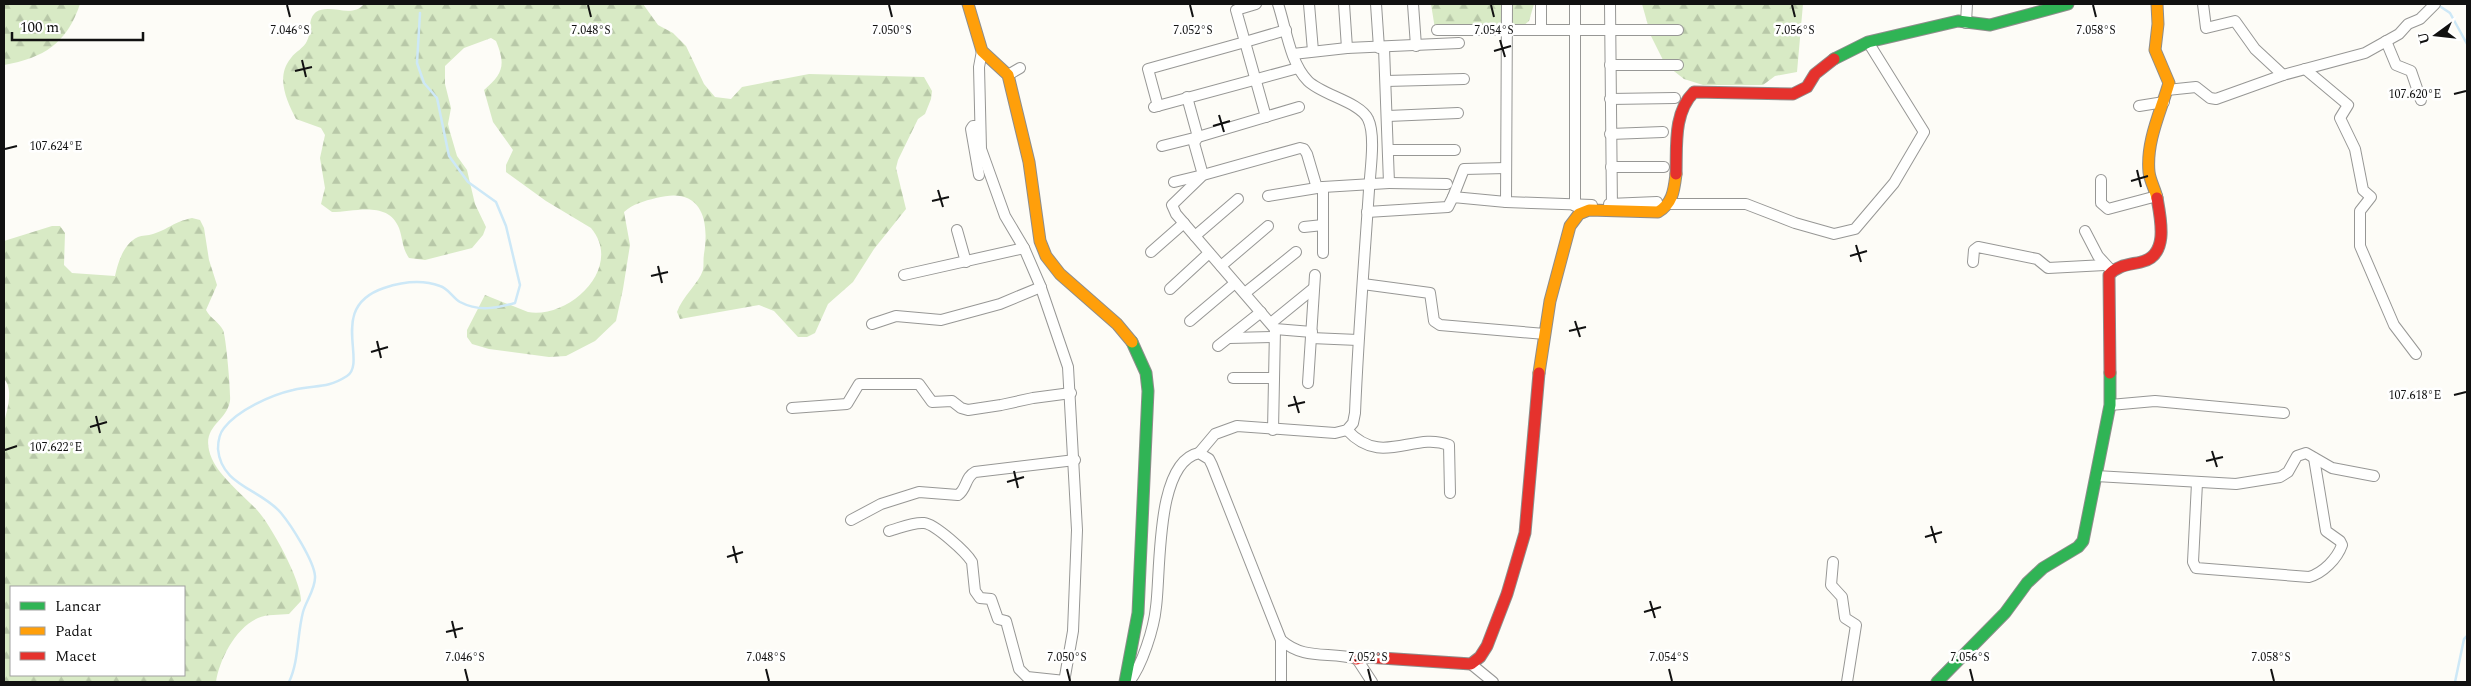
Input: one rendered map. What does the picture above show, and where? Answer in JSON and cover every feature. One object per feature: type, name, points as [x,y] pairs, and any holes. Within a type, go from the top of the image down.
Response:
[{"type":"street","points":[[889,531],[916,523],[925,523],[934,527],[956,545],[972,562],[975,591],[980,598],[991,599],[998,618],[1006,621],[1013,651],[1023,674],[1027,677],[1064,681],[1073,631],[1077,530],[1075,460],[1068,367],[1040,287],[1024,248],[1004,216],[971,129],[973,126],[979,126],[979,67],[982,50],[968,4]]},
{"type":"street","points":[[1256,4],[1236,10],[1266,117]]},
{"type":"street","points":[[1129,682],[1145,648],[1156,609],[1165,504],[1172,481],[1185,460],[1199,453],[1216,434],[1237,426],[1327,433],[1347,430],[1353,423],[1369,185],[1371,133],[1369,121],[1365,113],[1317,88],[1308,81],[1298,68],[1278,4]]},
{"type":"street","points":[[1309,4],[1313,52]]},
{"type":"street","points":[[1344,4],[1347,48]]},
{"type":"street","points":[[1376,4],[1386,81],[1389,183]]},
{"type":"street","points":[[1413,4],[1416,46]]},
{"type":"street","points":[[1506,202],[1507,4]]},
{"type":"street","points":[[1541,4],[1541,29]]},
{"type":"street","points":[[1575,4],[1575,206]]},
{"type":"street","points":[[1610,4],[1611,207]]},
{"type":"street","points":[[1966,4],[1966,23]]},
{"type":"street","points":[[1453,197],[1663,212],[1670,204],[1680,110],[1689,94],[1694,92],[1794,94],[1807,87],[1815,74],[1830,61],[1868,42],[1958,21],[1990,25],[2068,4]]},
{"type":"street","points":[[1973,262],[1974,250],[1978,247],[2038,259],[2048,268],[2108,268],[2149,260],[2157,252],[2160,227],[2157,196],[2149,169],[2150,144],[2164,102],[2168,78],[2155,50],[2158,24],[2157,4]]},
{"type":"street","points":[[2202,4],[2206,28],[2235,21],[2255,49],[2282,75]]},
{"type":"street","points":[[2167,90],[2196,87],[2214,99],[2282,75],[2365,53],[2399,34],[2408,24],[2420,19],[2434,5]]},
{"type":"street","points":[[1286,30],[1148,69],[1156,106],[1298,68]]},
{"type":"street","points":[[1438,30],[1678,30]]},
{"type":"street","points":[[2386,41],[2396,65],[2411,70],[2421,100]]},
{"type":"street","points":[[1670,204],[1746,204],[1795,223],[1834,234],[1856,229],[1894,183],[1911,153],[1922,140],[1924,132],[1868,42]]},
{"type":"street","points":[[1293,54],[1347,48],[1459,44]]},
{"type":"street","points":[[982,50],[1008,75],[1029,162],[1040,241],[1046,256],[1060,274],[1117,324],[1141,358],[1146,373],[1148,391],[1147,429],[1138,613],[1125,682]]},
{"type":"street","points":[[1610,65],[1678,65]]},
{"type":"street","points":[[1008,75],[1020,68]]},
{"type":"street","points":[[2305,69],[2348,105],[2340,118],[2355,149],[2363,190],[2371,197],[2360,213],[2360,246],[2394,325],[2416,354]]},
{"type":"street","points":[[1386,81],[1464,79]]},
{"type":"street","points":[[1187,97],[1198,137],[1194,143],[1203,175]]},
{"type":"street","points":[[1610,99],[1675,98]]},
{"type":"street","points":[[2139,106],[2164,102]]},
{"type":"street","points":[[1162,146],[1299,107]]},
{"type":"street","points":[[1388,116],[1458,113]]},
{"type":"street","points":[[1610,134],[1664,132]]},
{"type":"street","points":[[1174,182],[1300,148],[1304,149],[1320,187],[1323,253]]},
{"type":"street","points":[[978,150],[980,175]]},
{"type":"street","points":[[1389,150],[1456,150]]},
{"type":"street","points":[[1611,167],[1664,167]]},
{"type":"street","points":[[1367,212],[1448,207],[1464,169],[1506,168]]},
{"type":"street","points":[[1203,175],[1172,205],[1172,208],[1261,312],[1273,330],[1273,430]]},
{"type":"street","points":[[2101,180],[2101,203],[2108,209],[2157,196]]},
{"type":"street","points":[[1268,196],[1320,187],[1389,183],[1447,184]]},
{"type":"street","points":[[1195,236],[1238,199]]},
{"type":"street","points":[[1471,664],[1480,657],[1487,646],[1507,594],[1525,533],[1545,334],[1550,302],[1570,226],[1575,217],[1583,212],[1656,202]]},
{"type":"street","points":[[1151,252],[1184,223]]},
{"type":"street","points":[[1304,227],[1323,225]]},
{"type":"street","points":[[1221,266],[1268,226]]},
{"type":"street","points":[[957,230],[966,262]]},
{"type":"street","points":[[1937,682],[2005,614],[2027,583],[2043,568],[2081,544],[2110,405],[2108,268],[2085,231]]},
{"type":"street","points":[[904,275],[1024,248]]},
{"type":"street","points":[[1245,293],[1296,252]]},
{"type":"street","points":[[1170,289],[1209,253]]},
{"type":"street","points":[[1308,383],[1315,275]]},
{"type":"street","points":[[1190,321],[1235,283]]},
{"type":"street","points":[[1363,284],[1430,293],[1434,321],[1440,325],[1545,334]]},
{"type":"street","points":[[872,324],[896,316],[941,320],[1000,304],[1040,287]]},
{"type":"street","points":[[1273,330],[1314,288]]},
{"type":"street","points":[[1218,346],[1261,312]]},
{"type":"street","points":[[1229,338],[1273,330],[1358,340]]},
{"type":"street","points":[[1234,378],[1274,378]]},
{"type":"street","points":[[792,408],[847,404],[859,384],[919,384],[932,402],[952,401],[961,408],[968,410],[1071,393]]},
{"type":"street","points":[[2110,405],[2155,401],[2284,413]]},
{"type":"street","points":[[1347,430],[1355,439],[1373,447],[1382,448],[1434,443],[1449,445],[1450,493]]},
{"type":"street","points":[[1199,453],[1209,459],[1212,465],[1281,640],[1281,682]]},
{"type":"street","points":[[2096,476],[2236,484],[2275,479],[2284,475],[2299,455],[2309,453],[2332,468],[2374,476]]},
{"type":"street","points":[[2198,483],[2193,562],[2196,568],[2309,577],[2317,575],[2333,560],[2342,545],[2340,541],[2326,531],[2314,458]]},
{"type":"street","points":[[852,520],[881,504],[919,492],[958,495],[964,490],[970,475],[975,472],[1075,460]]},
{"type":"street","points":[[1833,562],[1832,585],[1842,598],[1845,618],[1856,625],[1847,682]]},
{"type":"street","points":[[1281,640],[1291,648],[1302,653],[1357,659],[1366,657],[1471,664],[1493,682]]},
{"type":"street","points":[[1357,659],[1372,682]]},
{"type":"green space","points":[[4,4],[80,4],[75,18],[61,39],[42,53],[4,65]]},
{"type":"green space","points":[[364,4],[643,4],[658,25],[673,33],[686,46],[704,84],[715,97],[731,99],[742,87],[809,74],[924,77],[932,91],[931,99],[925,114],[918,119],[896,168],[906,209],[874,249],[853,282],[828,304],[815,333],[807,337],[798,337],[774,311],[759,305],[680,319],[677,312],[679,306],[703,270],[705,228],[699,208],[692,201],[683,196],[671,195],[643,202],[624,212],[630,245],[616,321],[595,341],[566,356],[549,357],[489,349],[472,344],[467,337],[467,330],[485,295],[528,312],[544,312],[560,307],[575,299],[588,287],[597,274],[601,259],[599,243],[591,228],[546,201],[506,172],[506,165],[513,150],[493,122],[484,90],[499,74],[502,63],[496,41],[491,38],[464,48],[445,66],[445,84],[451,108],[448,124],[450,132],[457,156],[467,170],[475,204],[486,227],[483,235],[472,248],[425,260],[409,258],[399,228],[394,219],[387,214],[370,209],[332,212],[321,204],[325,188],[320,158],[325,135],[321,128],[296,119],[286,97],[283,81],[284,73],[286,65],[291,58],[307,41],[312,18],[316,12],[328,9],[353,10]]},
{"type":"green space","points":[[1431,4],[1534,4],[1529,21],[1515,33],[1435,29]]},
{"type":"green space","points":[[1642,4],[1803,4],[1797,72],[1775,76],[1763,85],[1703,85],[1684,79],[1665,64],[1651,36]]},
{"type":"green space","points":[[192,218],[200,220],[204,228],[209,260],[217,285],[206,310],[223,330],[226,342],[230,401],[228,409],[210,432],[208,439],[212,459],[221,473],[257,510],[270,528],[285,554],[297,581],[301,601],[289,614],[269,615],[250,622],[230,645],[221,664],[216,682],[4,682],[4,423],[8,406],[9,388],[4,379],[4,241],[52,226],[60,226],[65,233],[64,265],[72,273],[115,276],[122,254],[128,244],[140,236],[151,235]]},
{"type":"waterway","points":[[2438,5],[2450,13],[2467,44]]},
{"type":"waterway","points":[[289,682],[295,665],[303,612],[315,581],[314,569],[301,543],[281,513],[273,505],[243,486],[226,471],[218,449],[222,430],[230,421],[246,409],[265,399],[301,388],[326,385],[347,376],[352,369],[354,359],[352,334],[357,308],[367,297],[384,288],[412,282],[433,284],[443,287],[460,302],[474,307],[488,308],[515,303],[520,285],[506,226],[496,202],[468,182],[449,156],[437,98],[424,83],[417,63],[420,13]]},
{"type":"waterway","points":[[2455,682],[2464,639],[2467,636]]},
{"type":"traffic: fast","points":[[1834,59],[1868,42],[1958,21],[1990,25],[2068,4]]},
{"type":"traffic: fast","points":[[1125,682],[1138,613],[1148,391],[1146,373],[1132,342]]},
{"type":"traffic: fast","points":[[1937,682],[2005,613],[2027,583],[2043,568],[2078,547],[2083,541],[2110,405],[2110,373]]},
{"type":"traffic: slow","points":[[968,4],[982,51],[1008,75],[1029,162],[1040,241],[1046,256],[1060,274],[1117,324],[1132,342]]},
{"type":"traffic: slow","points":[[2157,4],[2158,24],[2155,50],[2169,83],[2155,126],[2150,149],[2149,172],[2157,198]]},
{"type":"traffic: slow","points":[[1539,373],[1550,301],[1570,226],[1579,214],[1589,210],[1658,212],[1670,200],[1676,174]]},
{"type":"traffic: jam","points":[[1676,174],[1679,120],[1687,100],[1694,92],[1793,94],[1807,87],[1815,74],[1834,59]]},
{"type":"traffic: jam","points":[[2110,373],[2109,275],[2120,267],[2141,262],[2156,253],[2161,236],[2157,198]]},
{"type":"traffic: jam","points":[[1357,659],[1366,657],[1471,664],[1480,657],[1487,646],[1507,594],[1525,533],[1539,373]]}]
